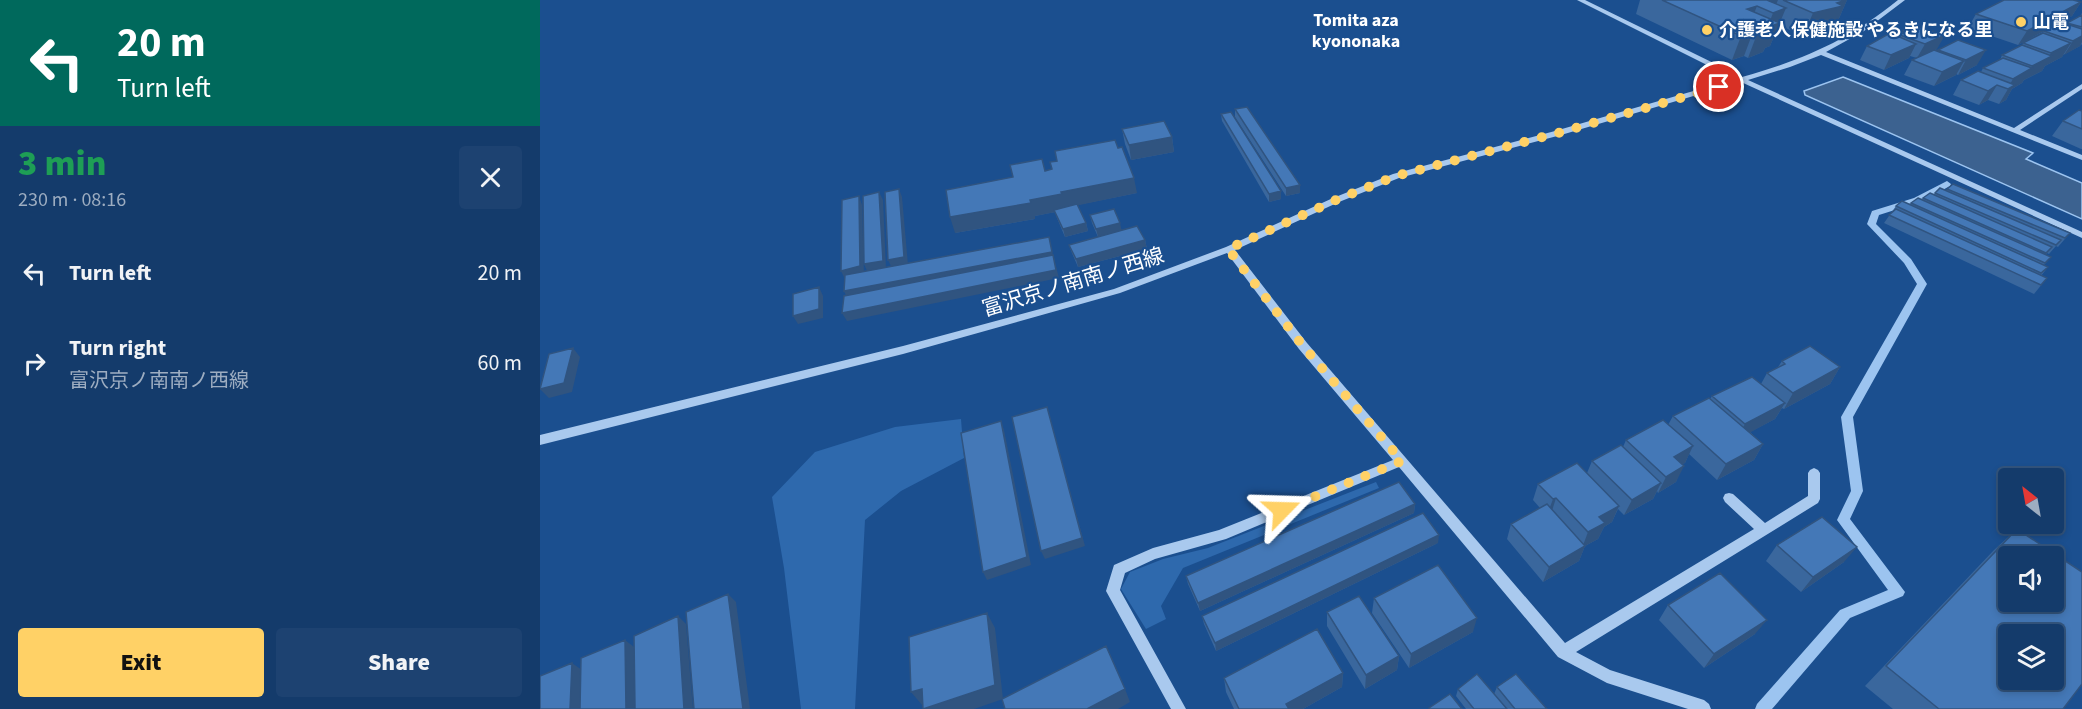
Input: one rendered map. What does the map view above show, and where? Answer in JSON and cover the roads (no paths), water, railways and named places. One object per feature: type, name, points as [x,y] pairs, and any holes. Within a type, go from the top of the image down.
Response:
[{"type":"street","points":[[1580,0],[1742,80],[2082,235]]},
{"type":"street","name":"富沢京ノ南南ノ西線","points":[[540,440],[903,350],[1117,291],[1228,249],[1336,200],[1396,176],[1558,133],[1742,80],[1822,53],[1859,34],[1902,0]]},
{"type":"street","points":[[1822,53],[2082,158]]},
{"type":"street","points":[[2014,131],[2082,86]]},
{"type":"street","points":[[1228,249],[1303,346],[1563,652],[1608,676],[1699,705],[1704,709]]},
{"type":"street","points":[[1179,709],[1113,591],[1119,569],[1153,554],[1221,535],[1402,461]]},
{"type":"street","points":[[1563,652],[1815,499],[1814,473]]},
{"type":"street","points":[[1729,498],[1764,530]]},
{"type":"waterway","points":[[1762,709],[1845,614],[1898,592],[1843,520],[1857,491],[1847,417],[1922,284],[1908,261],[1871,224],[1875,213],[1917,200],[1947,184]]},
{"type":"place","name":"山電","points":[[2021,22]]},
{"type":"place","name":"介護老人保健施設 やるきになる里","points":[[1707,30]]},
{"type":"district","name":"Tomita aza kyononaka","points":[[1356,30]]}]
